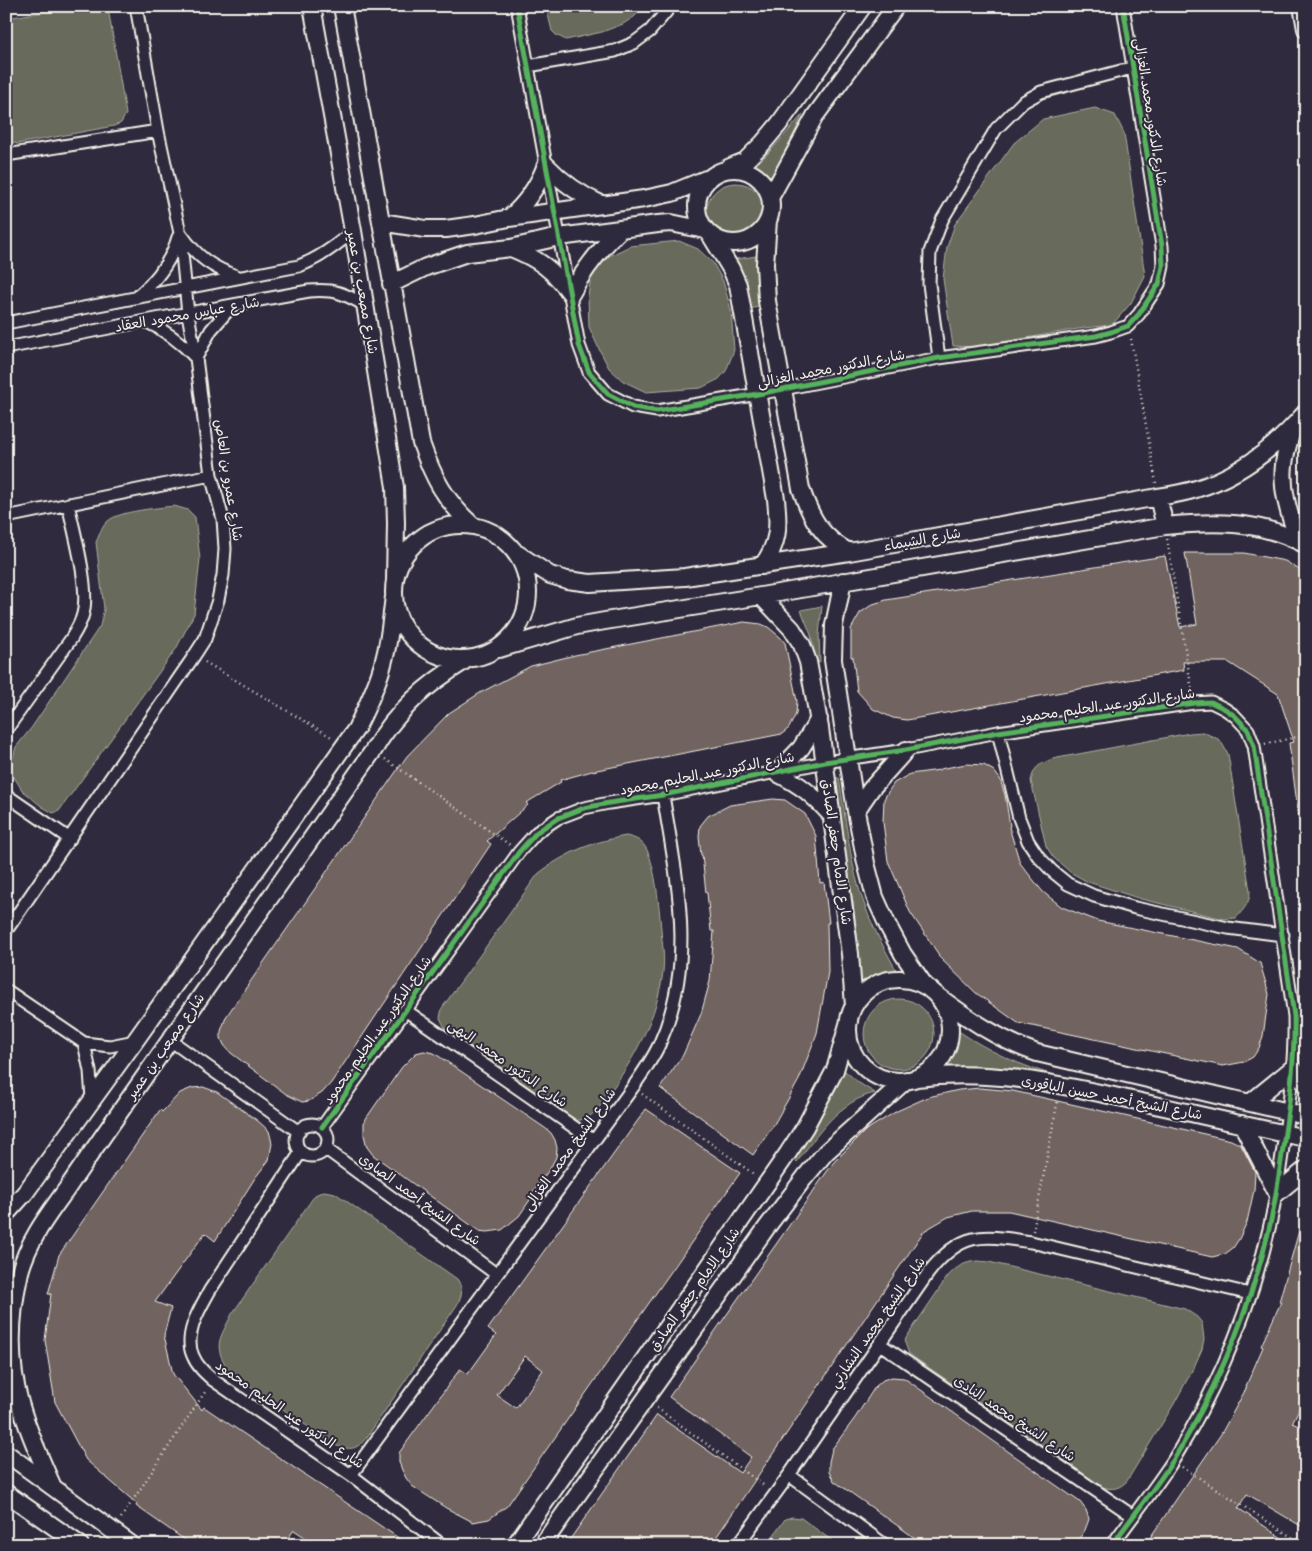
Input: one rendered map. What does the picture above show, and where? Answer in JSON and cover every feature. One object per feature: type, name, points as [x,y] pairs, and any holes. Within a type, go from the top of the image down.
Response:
[{"type":"street","name":"شارع عمرو بن العاص","points":[[6,931],[194,656],[212,621],[223,575],[223,519],[211,475],[196,358],[188,314],[180,233],[158,131],[136,6]]},
{"type":"street","name":"شارع مصعب بن عمير","points":[[312,6],[353,231],[395,487],[395,580]]},
{"type":"street","points":[[342,6],[421,443],[430,470],[442,490],[459,514],[473,526]]},
{"type":"street","name":"شارع الدكتور محمد الغزالى","points":[[517,6],[579,345],[589,372],[608,394],[633,407],[657,411],[758,394],[939,358],[1096,336],[1128,326],[1140,314],[1159,284],[1163,266],[1162,246],[1123,6]]},
{"type":"street","points":[[528,66],[615,50],[634,43],[650,32],[671,6]]},
{"type":"street","points":[[381,222],[425,229],[475,225],[672,193],[706,179],[745,161],[763,144],[795,103],[863,6]]},
{"type":"street","points":[[770,198],[815,116],[896,6]]},
{"type":"street","points":[[1302,6],[1306,29]]},
{"type":"street","points":[[939,358],[929,284],[930,252],[942,220],[996,129],[1023,102],[1041,92],[1132,68]]},
{"type":"street","points":[[6,155],[158,131]]},
{"type":"street","points":[[509,218],[536,189],[546,165],[578,192],[603,205]]},
{"type":"street","points":[[724,170],[740,169],[754,174],[761,180],[770,198],[765,283],[801,489],[808,511],[818,528],[836,545],[849,552]]},
{"type":"street","points":[[706,179],[696,201],[698,216],[731,269],[738,284],[778,518],[777,537],[771,554],[762,566]]},
{"type":"street","points":[[391,284],[445,259],[467,253],[511,248],[559,237],[671,223],[708,233],[724,242],[739,243],[754,238],[760,233],[768,220]]},
{"type":"street","points":[[511,248],[529,255],[545,265],[559,278],[571,294],[593,259],[621,230]]},
{"type":"street","name":"شارع عباس محمود العقاد","points":[[6,323],[299,266],[312,261],[335,247],[353,231]]},
{"type":"street","points":[[180,233],[191,249],[205,262],[222,272],[240,278]]},
{"type":"street","points":[[137,297],[149,287],[164,269],[175,248],[180,233]]},
{"type":"street","name":"شارع عباس محمود العقاد","points":[[6,348],[145,321],[324,290],[336,291],[347,295],[365,305]]},
{"type":"street","points":[[145,321],[173,336],[196,358],[211,330],[231,306]]},
{"type":"street","name":"شارع الشيماء","points":[[518,554],[550,575],[590,584],[685,577],[849,552],[1158,497],[1195,489],[1221,480],[1246,467],[1293,427],[1306,412]]},
{"type":"street","points":[[1293,427],[1284,466],[1284,487],[1286,504],[1302,542]]},
{"type":"street","points":[[6,517],[211,475]]},
{"type":"street","points":[[1158,497],[1165,526]]},
{"type":"street","points":[[6,730],[72,639],[83,613],[85,599],[83,581],[68,504]]},
{"type":"street","name":"شارع الشيماء","points":[[499,649],[577,626],[1165,526],[1217,523],[1250,525],[1274,531],[1302,542]]},
{"type":"street","points":[[473,526],[490,531],[505,541],[518,554],[525,570],[529,588],[528,605],[522,622],[512,637],[499,649],[483,656],[466,660],[448,659],[432,653],[417,643],[405,630],[397,614],[394,597],[395,580],[407,552],[429,533],[443,527],[473,526]]},
{"type":"street","name":"شارع الامام جعفر الصادق","points":[[843,581],[834,626],[833,660],[856,811],[866,863],[875,896],[903,954],[930,990]]},
{"type":"street","name":"شارع الامام جعفر الصادق","points":[[515,1545],[768,1184],[805,1127],[835,1070],[851,1014],[850,954],[819,719],[808,662],[802,645],[792,629],[761,596]]},
{"type":"street","name":"شارع مصعب بن عمير","points":[[6,1214],[25,1192],[135,1042],[346,746],[366,708],[384,662],[389,640],[394,597]]},
{"type":"street","name":"شارع مصعب بن عمير","points":[[53,1487],[35,1446],[20,1403],[15,1381],[9,1322],[21,1269],[38,1230],[382,736],[411,701],[438,678],[466,660]]},
{"type":"street","name":"شارع الدكتور عبد الحليم محمود","points":[[322,1127],[519,852],[537,832],[558,818],[584,808],[609,803],[663,795],[825,762],[906,750],[998,732],[1194,703],[1211,702],[1230,712],[1248,730],[1254,746],[1283,935],[1294,1016],[1293,1068],[1289,1112],[1277,1193],[1267,1238],[1236,1335],[1206,1401],[1173,1460],[1112,1545]]},
{"type":"street","points":[[819,719],[800,748],[777,773],[798,783],[816,797],[831,815]]},
{"type":"street","points":[[998,732],[1019,818],[1028,841],[1038,856],[1068,884],[1094,896],[1135,908],[1228,928],[1283,935]]},
{"type":"street","points":[[856,811],[876,783],[906,750]]},
{"type":"street","points":[[6,795],[70,839]]},
{"type":"street","name":"شارع الشيخ محمد الغزالى","points":[[351,1475],[633,1087],[659,1046],[675,997],[681,963],[682,931],[679,894],[663,795]]},
{"type":"street","points":[[893,979],[910,980],[930,990],[945,1008],[950,1024],[948,1041],[942,1057],[930,1069],[911,1079],[890,1080],[875,1075],[862,1066],[853,1053],[848,1037],[851,1014],[864,993],[877,984],[893,979]]},
{"type":"street","points":[[6,990],[84,1043],[110,1046],[135,1042]]},
{"type":"street","name":"شارع الشيخ أحمد حسن الباقورى","points":[[930,990],[989,1032],[1016,1046],[1037,1053],[1306,1116]]},
{"type":"street","name":"شارع الدكتور محمد البهى","points":[[405,1010],[594,1140]]},
{"type":"street","points":[[170,1040],[299,1132]]},
{"type":"street","points":[[84,1043],[90,1071],[92,1099]]},
{"type":"street","points":[[1250,1103],[1293,1068],[1306,1084]]},
{"type":"street","name":"شارع الشيخ أحمد حسن الباقورى","points":[[911,1079],[961,1074],[998,1076],[1061,1084],[1306,1138]]},
{"type":"street","name":"شارع الامام جعفر الصادق","points":[[542,1545],[767,1227],[805,1177],[826,1152],[911,1079]]},
{"type":"street","points":[[309,1124],[316,1124],[322,1127],[327,1134],[326,1149],[321,1154],[308,1156],[302,1152],[296,1142],[299,1132],[309,1124]]},
{"type":"street","points":[[1242,1124],[1277,1193],[1306,1169]]},
{"type":"street","name":"شارع الشيخ أحمد الصاوى","points":[[326,1149],[496,1274]]},
{"type":"street","name":"شارع الدكتور عبد الحليم محمود","points":[[302,1152],[210,1290],[194,1323],[190,1340],[192,1355],[200,1368],[213,1380],[351,1475],[442,1545]]},
{"type":"street","name":"شارع الشيخ محمد النشارتي","points":[[738,1545],[790,1475],[929,1272],[939,1259],[963,1241],[979,1237],[997,1237],[1031,1242],[1250,1294]]},
{"type":"street","name":"شارع الشيخ محمد النادى","points":[[880,1344],[1133,1516]]},
{"type":"street","points":[[6,1453],[132,1545]]},
{"type":"street","points":[[790,1475],[885,1545]]},
{"type":"street","points":[[6,1493],[80,1545]]},
{"type":"path","points":[[1128,326],[1158,497]]},
{"type":"path","points":[[1165,526],[1194,703]]},
{"type":"path","points":[[194,656],[346,746]]},
{"type":"path","points":[[1254,746],[1306,735]]},
{"type":"path","points":[[373,751],[519,852]]},
{"type":"path","points":[[1031,1242],[1061,1084]]},
{"type":"path","points":[[633,1087],[768,1184]]},
{"type":"path","points":[[112,1532],[213,1380]]},
{"type":"path","points":[[646,1400],[775,1494]]},
{"type":"path","points":[[1173,1460],[1304,1545]]},
{"type":"green space","points":[[79,6],[105,6],[108,8],[126,114],[121,123],[114,126],[17,144],[6,140],[6,18]]},
{"type":"green space","points":[[546,6],[645,6],[634,17],[623,24],[602,32],[566,40],[552,31]]},
{"type":"green space","points":[[1095,108],[1115,115],[1124,133],[1145,276],[1131,303],[1112,325],[975,347],[953,346],[943,279],[947,247],[955,224],[1014,143],[1043,119]]},
{"type":"green space","points":[[803,114],[772,182],[754,167]]},
{"type":"green space","points":[[736,183],[752,188],[757,192],[761,197],[766,213],[761,229],[757,234],[752,238],[736,243],[720,238],[715,234],[711,229],[706,213],[711,197],[715,192],[720,188]]},
{"type":"green space","points":[[679,241],[698,249],[713,263],[723,281],[731,310],[734,350],[726,371],[719,379],[701,388],[646,392],[623,381],[609,368],[599,349],[589,327],[588,296],[591,276],[609,256],[630,246]]},
{"type":"green space","points":[[757,256],[759,307],[749,309],[736,259]]},
{"type":"green space","points":[[174,506],[188,510],[195,517],[200,559],[194,614],[176,649],[59,811],[53,813],[41,806],[22,790],[11,772],[12,761],[16,747],[32,727],[100,626],[104,609],[96,542],[104,526],[113,518],[139,510]]},
{"type":"green space","points":[[822,606],[819,635],[820,662],[816,664],[811,635],[801,610]]},
{"type":"green space","points":[[1203,732],[1220,740],[1228,754],[1250,891],[1248,902],[1236,918],[1224,919],[1141,899],[1088,882],[1070,872],[1053,857],[1046,846],[1031,781],[1038,767],[1052,759]]},
{"type":"green space","points":[[830,778],[839,778],[852,859],[865,906],[899,975],[880,978],[860,985],[857,934],[852,897]]},
{"type":"green space","points":[[626,836],[643,844],[653,867],[664,955],[660,988],[650,1021],[636,1052],[606,1099],[589,1117],[579,1120],[569,1119],[448,1034],[440,1018],[442,1008],[538,874],[548,866],[580,849],[602,841]]},
{"type":"green space","points":[[899,999],[918,1005],[928,1015],[934,1034],[928,1053],[918,1063],[899,1069],[880,1063],[870,1053],[864,1034],[870,1015],[880,1005]]},
{"type":"green space","points":[[957,1030],[1006,1058],[1058,1076],[1056,1082],[1003,1069],[944,1068],[956,1040]]},
{"type":"green space","points":[[844,1070],[859,1083],[875,1093],[862,1097],[840,1111],[821,1130],[797,1162],[792,1158]]},
{"type":"green space","points":[[324,1191],[335,1193],[457,1279],[461,1289],[457,1305],[367,1437],[359,1445],[352,1448],[334,1445],[230,1372],[224,1363],[219,1349],[221,1337],[232,1314],[315,1195]]},
{"type":"green space","points":[[977,1261],[989,1262],[1185,1309],[1202,1323],[1204,1339],[1194,1367],[1174,1404],[1127,1481],[1121,1486],[1113,1489],[1102,1487],[909,1354],[905,1343],[906,1338],[948,1276],[961,1266]]},
{"type":"green space","points":[[792,1517],[801,1518],[838,1545],[767,1545],[785,1519]]},
{"type":"building","points":[[1185,553],[1244,553],[1285,561],[1306,574],[1306,818],[1299,819],[1289,743],[1294,742],[1278,694],[1228,662],[1183,662],[1184,670],[907,720],[893,718],[873,709],[857,691],[853,657],[851,657],[851,629],[860,613],[873,604],[886,600],[1165,556],[1180,627],[1197,624]]},
{"type":"building","points":[[744,622],[761,624],[768,627],[785,643],[797,701],[796,714],[789,728],[782,734],[592,771],[560,780],[561,782],[526,803],[528,805],[487,841],[491,844],[331,1083],[322,1093],[309,1101],[302,1102],[286,1094],[231,1053],[224,1045],[221,1031],[226,1017],[232,1008],[407,756],[449,713],[480,693],[531,666],[575,655]]},
{"type":"building","points":[[966,764],[984,765],[994,771],[1000,779],[1005,795],[1009,827],[1020,863],[1043,892],[1062,907],[1098,921],[1238,949],[1260,963],[1269,994],[1263,1036],[1259,1048],[1253,1057],[1244,1062],[1223,1066],[1018,1023],[976,993],[938,956],[910,912],[888,861],[883,822],[884,799],[894,783],[910,774]]},
{"type":"building","points":[[773,799],[785,800],[805,814],[816,836],[820,883],[824,882],[829,923],[827,923],[828,972],[817,1033],[799,1080],[773,1126],[753,1155],[660,1088],[683,1055],[701,1014],[710,981],[714,931],[711,931],[699,837],[700,826],[708,816],[730,805]]},
{"type":"building","points":[[424,1051],[434,1053],[545,1128],[555,1140],[557,1148],[556,1157],[551,1167],[530,1196],[532,1197],[519,1216],[502,1230],[479,1231],[373,1155],[367,1147],[364,1123],[367,1117],[402,1067],[416,1053]]},
{"type":"building","points":[[203,1087],[217,1092],[258,1121],[269,1131],[272,1143],[269,1160],[255,1178],[215,1241],[205,1233],[155,1302],[171,1308],[164,1335],[173,1374],[202,1410],[204,1407],[409,1545],[317,1545],[294,1530],[283,1545],[192,1545],[136,1506],[137,1504],[86,1460],[55,1402],[45,1340],[51,1294],[48,1294],[59,1255],[160,1110],[162,1112],[180,1093],[192,1088]]},
{"type":"building","points":[[980,1088],[1013,1091],[1231,1140],[1241,1145],[1255,1172],[1254,1190],[1247,1222],[1239,1239],[1233,1248],[1225,1254],[1212,1257],[1009,1211],[972,1211],[948,1217],[924,1231],[711,1545],[650,1545],[638,1536],[632,1545],[566,1545],[657,1415],[740,1473],[751,1457],[669,1397],[833,1163],[866,1130],[897,1111],[928,1097],[959,1090]]},
{"type":"building","points":[[646,1109],[740,1173],[507,1506],[489,1519],[473,1522],[446,1508],[412,1486],[402,1470],[399,1462],[399,1453],[460,1369],[468,1374],[496,1335],[488,1329]],"holes":[[[525,1356],[543,1370],[516,1408],[497,1395]]]},
{"type":"building","points":[[1302,1220],[1306,1221],[1306,1395],[1292,1423],[1306,1429],[1306,1529],[1247,1494],[1238,1508],[1292,1545],[1145,1545],[1221,1434],[1247,1387],[1263,1347],[1261,1346],[1281,1302],[1279,1302]]},
{"type":"building","points":[[892,1377],[904,1378],[1080,1502],[1086,1510],[1089,1519],[1085,1530],[1075,1545],[925,1545],[834,1481],[829,1472],[832,1449],[875,1387],[883,1380]]},
{"type":"cycle path","points":[[517,6],[579,345],[589,372],[608,394],[633,407],[657,411],[758,394],[939,358],[1096,336],[1128,326],[1139,314],[1159,284],[1163,266],[1162,246],[1123,6]]},
{"type":"cycle path","points":[[322,1127],[519,852],[537,832],[558,818],[584,808],[609,803],[663,795],[825,762],[906,750],[998,732],[1194,703],[1211,702],[1225,709],[1235,716],[1248,730],[1254,746],[1294,1016],[1293,1063],[1278,1185],[1269,1229],[1252,1289],[1242,1319],[1218,1376],[1174,1459],[1112,1545]]}]
